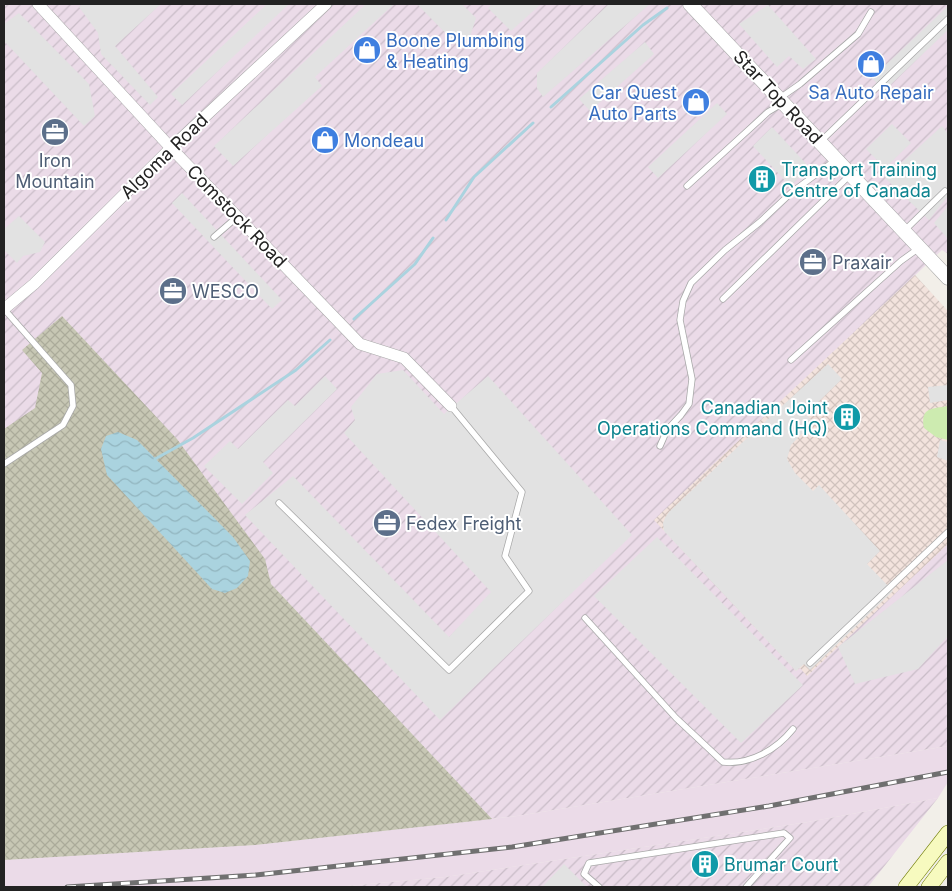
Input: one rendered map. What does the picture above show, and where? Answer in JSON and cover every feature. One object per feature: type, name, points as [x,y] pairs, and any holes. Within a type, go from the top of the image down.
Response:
[{"type":"main road","points":[[906,887],[948,833]]},
{"type":"main road","points":[[929,887],[948,862]]},
{"type":"street","name":"Comstock Road","points":[[38,4],[171,148],[360,344],[404,358],[451,406]]},
{"type":"street","name":"Algoma Road","points":[[4,309],[34,284],[171,148],[326,4]]},
{"type":"street","name":"Star Top Road","points":[[690,4],[948,278]]},
{"type":"lane","points":[[687,186],[858,34],[872,12]]},
{"type":"lane","points":[[820,142],[948,19]]},
{"type":"lane","points":[[660,446],[667,430],[681,416],[689,404],[692,379],[680,320],[683,301],[691,283],[724,250],[760,222],[792,192],[837,159]]},
{"type":"lane","points":[[723,299],[851,174]]},
{"type":"lane","points":[[904,231],[946,191]]},
{"type":"lane","points":[[214,237],[237,216]]},
{"type":"lane","points":[[791,360],[919,247]]},
{"type":"lane","points":[[4,309],[70,386],[73,406],[63,425],[4,464]]},
{"type":"lane","points":[[279,503],[449,670],[529,591],[505,556],[522,492],[451,406]]},
{"type":"lane","points":[[810,663],[948,532]]},
{"type":"lane","points":[[585,618],[676,718],[723,762],[732,763],[758,757],[778,744],[794,729]]},
{"type":"lane","points":[[599,887],[584,874],[589,863],[784,833],[790,838],[746,887]]},
{"type":"shaded area","points":[[4,4],[948,4],[948,254],[942,250],[655,520],[948,544],[948,746],[517,816],[255,845],[4,860]]},
{"type":"shaded area","points":[[82,4],[161,4],[115,46],[158,97],[150,105],[101,54],[98,33],[79,7]]},
{"type":"shaded area","points":[[267,4],[289,4],[182,105],[171,94]]},
{"type":"shaded area","points":[[366,4],[394,4],[315,77],[322,86],[233,166],[214,146]]},
{"type":"shaded area","points":[[417,4],[462,4],[476,18],[470,37],[459,47]]},
{"type":"shaded area","points":[[492,4],[541,4],[511,31],[488,8]]},
{"type":"shaded area","points":[[609,4],[650,4],[543,97],[537,88],[537,73]]},
{"type":"shaded area","points":[[768,5],[816,59],[803,69],[789,56],[777,67],[739,24]]},
{"type":"shaded area","points":[[948,6],[948,30],[884,91],[872,78]]},
{"type":"shaded area","points":[[19,13],[89,84],[95,116],[84,126],[4,41],[4,24]]},
{"type":"shaded area","points":[[645,42],[654,54],[590,111],[579,99]]},
{"type":"shaded area","points":[[717,103],[727,114],[658,178],[648,167]]},
{"type":"shaded area","points":[[892,124],[911,143],[885,168],[866,149]]},
{"type":"shaded area","points":[[942,126],[948,134],[948,196],[929,220],[885,178]]},
{"type":"shaded area","points":[[772,127],[810,168],[790,186],[753,146]]},
{"type":"shaded area","points":[[182,193],[282,300],[272,309],[172,203]]},
{"type":"shaded area","points":[[948,206],[948,239],[934,223]]},
{"type":"shaded area","points":[[19,216],[45,242],[40,252],[23,256],[17,263],[4,250],[4,229]]},
{"type":"shaded area","points":[[915,275],[948,311],[948,544],[807,676],[800,668],[796,671],[654,520]]},
{"type":"shaded area","points":[[62,316],[177,439],[265,559],[271,584],[492,819],[255,845],[4,860],[4,429],[35,408],[42,373],[22,350]]},
{"type":"shaded area","points":[[828,364],[842,379],[806,414],[813,422],[791,445],[787,459],[795,473],[813,491],[819,485],[880,551],[867,564],[893,591],[810,670],[804,664],[796,671],[664,531],[663,523],[669,512]]},
{"type":"shaded area","points":[[403,370],[444,414],[488,376],[632,535],[440,720],[245,515],[293,476],[449,637],[491,592],[344,433],[355,420],[351,407],[377,374]]},
{"type":"shaded area","points":[[325,376],[337,389],[263,462],[273,473],[242,504],[204,466],[230,441],[238,449],[288,400],[295,406]]},
{"type":"shaded area","points":[[948,385],[948,400],[930,403],[928,387]]},
{"type":"shaded area","points":[[940,440],[948,442],[948,461],[937,457]]},
{"type":"shaded area","points":[[657,537],[803,685],[741,743],[594,596]]},
{"type":"shaded area","points":[[948,560],[948,636],[918,669],[855,684],[838,647]]},
{"type":"shaded area","points":[[948,746],[948,782],[938,798],[808,822],[445,877],[336,887],[4,887],[4,860],[255,845],[517,816]]},
{"type":"shaded area","points":[[938,798],[868,887],[336,887],[445,877],[808,822]]},
{"type":"shaded area","points":[[564,864],[587,887],[542,887]]},
{"type":"green space","points":[[948,406],[948,440],[936,437],[924,428],[923,421],[928,410]]},
{"type":"water","points":[[118,432],[137,440],[233,537],[250,561],[248,576],[237,588],[225,593],[212,589],[107,475],[101,449],[106,436]]},
{"type":"waterway","points":[[551,107],[643,25],[667,8]]},
{"type":"waterway","points":[[446,220],[474,177],[533,123]]},
{"type":"waterway","points":[[354,319],[415,264],[433,238]]},
{"type":"waterway","points":[[155,459],[193,438],[296,370],[330,340]]},
{"type":"railway","points":[[67,887],[256,875],[512,847],[769,806],[948,772]]},
{"type":"place","name":"Boone Plumbing & Heating","points":[[367,50]]},
{"type":"place","name":"Sa Auto Repair","points":[[871,64]]},
{"type":"place","name":"Car Quest Auto Parts","points":[[696,102]]},
{"type":"place","name":"Iron Mountain","points":[[55,132]]},
{"type":"place","name":"Mondeau","points":[[325,140]]},
{"type":"place","name":"Transport Training Centre of Canada","points":[[762,179]]},
{"type":"place","name":"Praxair","points":[[813,262]]},
{"type":"place","name":"WESCO","points":[[173,291]]},
{"type":"place","name":"Canadian Joint Operations Command (HQ)","points":[[847,417]]},
{"type":"place","name":"Fedex Freight","points":[[387,523]]},
{"type":"place","name":"Brumar Court","points":[[705,864]]}]
